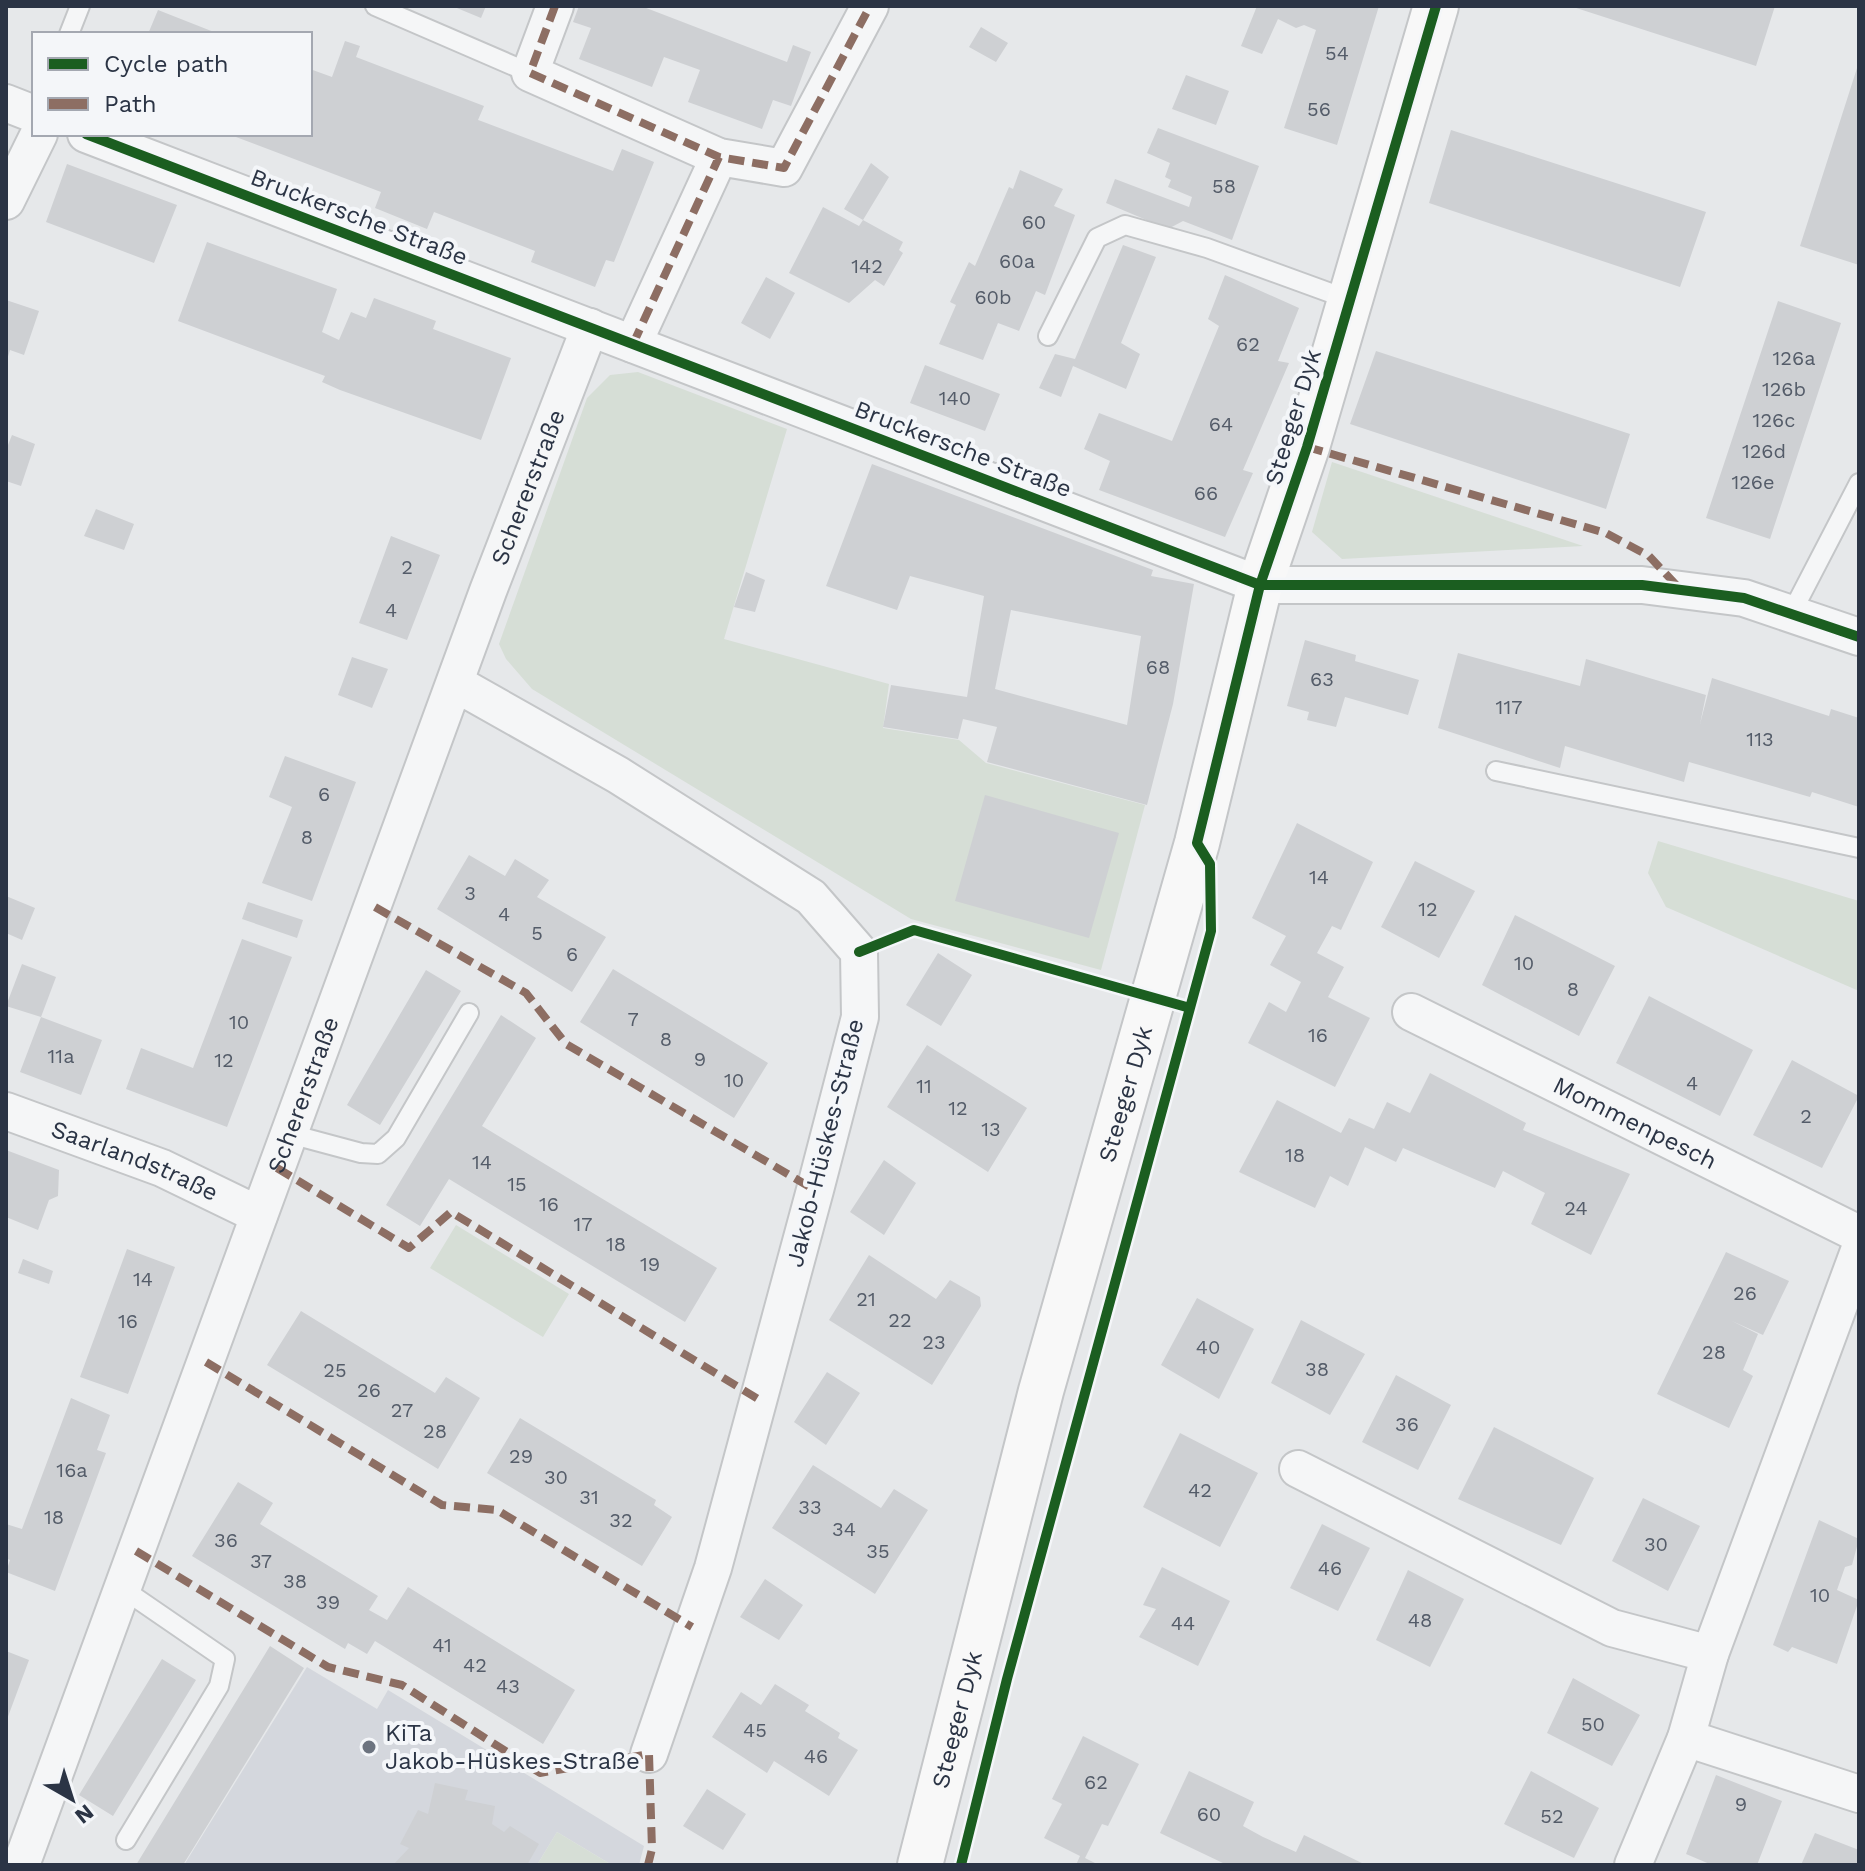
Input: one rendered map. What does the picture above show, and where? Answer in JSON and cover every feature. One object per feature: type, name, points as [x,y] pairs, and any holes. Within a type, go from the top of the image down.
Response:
[{"type":"street","points":[[555,6],[530,73],[719,157],[784,168],[870,6]]},
{"type":"street","name":"Steeger Dyk","points":[[920,1865],[1041,1391],[1197,843],[1260,585],[1307,447],[1436,6]]},
{"type":"street","points":[[6,103],[32,113]]},
{"type":"street","points":[[6,201],[38,136]]},
{"type":"street","name":"Bruckersche Straße","points":[[91,136],[1260,585],[1642,585],[1744,598],[1859,637]]},
{"type":"street","points":[[633,344],[719,157]]},
{"type":"street","name":"Schererstraße","points":[[21,1865],[455,683],[590,327]]},
{"type":"street","name":"Jakob-Hüskes-Straße","points":[[455,683],[618,775],[811,897],[859,952],[860,1017],[819,1176],[713,1568],[649,1754]]},
{"type":"street","name":"Mommenpesch","points":[[1411,1012],[1859,1234]]},
{"type":"street","name":"Saarlandstraße","points":[[6,1111],[162,1168],[259,1215]]},
{"type":"street","points":[[1633,1865],[1686,1738],[1710,1654],[1859,1251]]},
{"type":"street","points":[[1298,1469],[1612,1628],[1710,1654]]},
{"type":"street","points":[[1686,1738],[1859,1794]]},
{"type":"lane","points":[[70,32],[80,6]]},
{"type":"lane","points":[[375,6],[530,73]]},
{"type":"lane","points":[[1048,336],[1097,238],[1125,225],[1207,248],[1350,300]]},
{"type":"lane","points":[[1791,614],[1859,483]]},
{"type":"lane","points":[[1496,771],[1859,848]]},
{"type":"lane","points":[[290,1134],[361,1153],[378,1154],[396,1138],[469,1013]]},
{"type":"lane","points":[[123,1589],[225,1659],[219,1686],[126,1840]]},
{"type":"shaded area","points":[[638,372],[787,429],[724,639],[889,684],[883,728],[959,740],[986,763],[1145,805],[1101,970],[911,919],[532,689],[506,659],[499,644],[587,398],[610,375]]},
{"type":"shaded area","points":[[1332,462],[1583,546],[1342,559],[1312,532]]},
{"type":"shaded area","points":[[1658,841],[1859,901],[1859,991],[1666,907],[1648,873]]},
{"type":"shaded area","points":[[456,1225],[569,1294],[543,1337],[430,1268]]},
{"type":"shaded area","name":"KiTa Jakob-Hüskes-Straße","points":[[307,1667],[377,1709],[388,1690],[644,1846],[639,1865],[612,1865],[557,1832],[537,1865],[184,1865]]},
{"type":"shaded area","points":[[557,1832],[612,1865],[537,1865]]},
{"type":"building","points":[[452,6],[486,6],[481,18]]},
{"type":"building","points":[[579,6],[641,6],[787,62],[793,45],[811,52],[791,106],[773,100],[762,129],[688,102],[700,70],[664,57],[652,87],[579,59],[591,28],[573,22]]},
{"type":"building","points":[[1257,6],[1379,6],[1337,145],[1284,128],[1316,30],[1304,25],[1296,28],[1278,19],[1262,54],[1241,46]]},
{"type":"building","points":[[1570,6],[1775,6],[1756,66]]},
{"type":"building","points":[[158,10],[214,32],[149,32]]},
{"type":"building","points":[[981,27],[1008,43],[996,62],[969,47]]},
{"type":"building","points":[[345,41],[360,46],[356,57],[484,106],[478,120],[613,171],[622,149],[654,162],[614,262],[606,260],[595,287],[531,262],[535,251],[434,212],[427,229],[375,208],[381,192],[233,136],[312,136],[312,70],[332,77]]},
{"type":"building","points":[[1859,66],[1859,265],[1800,246]]},
{"type":"building","points":[[1186,75],[1229,91],[1216,125],[1172,109]]},
{"type":"building","points":[[1158,128],[1259,166],[1232,240],[1183,221],[1168,229],[1106,203],[1115,179],[1189,207],[1192,197],[1168,187],[1171,180],[1165,177],[1170,163],[1147,153]]},
{"type":"building","points":[[1451,130],[1706,212],[1680,287],[1429,203]]},
{"type":"building","points":[[871,163],[889,177],[863,220],[844,209]]},
{"type":"building","points":[[67,164],[177,205],[154,263],[46,222]]},
{"type":"building","points":[[1020,170],[1063,189],[1054,206],[1075,215],[1045,295],[1036,291],[1019,331],[998,323],[983,360],[939,344],[956,305],[950,302],[969,262],[975,266],[1009,187],[1013,189]]},
{"type":"building","points":[[823,207],[859,226],[863,220],[903,242],[899,250],[903,253],[884,286],[875,280],[849,303],[789,273]]},
{"type":"building","points":[[207,242],[337,289],[322,332],[339,340],[351,312],[366,318],[374,298],[436,321],[433,329],[511,358],[481,440],[340,390],[322,382],[325,376],[178,321]]},
{"type":"building","points":[[1123,245],[1156,257],[1121,343],[1140,354],[1126,389],[1073,366],[1061,397],[1039,388],[1055,354],[1075,359]]},
{"type":"building","points":[[1225,275],[1299,308],[1278,361],[1289,363],[1243,470],[1253,473],[1225,537],[1099,490],[1110,461],[1084,449],[1099,413],[1172,441],[1219,326],[1208,319]]},
{"type":"building","points":[[766,277],[795,293],[770,339],[741,323]]},
{"type":"building","points":[[6,300],[39,311],[24,355],[10,350],[7,360]]},
{"type":"building","points":[[1778,301],[1841,323],[1770,539],[1706,518]]},
{"type":"building","points":[[1376,351],[1630,434],[1606,509],[1350,424]]},
{"type":"building","points":[[925,365],[1000,394],[985,431],[910,403]]},
{"type":"building","points":[[12,435],[35,444],[21,486],[6,481],[6,450]]},
{"type":"building","points":[[872,464],[1153,570],[1151,576],[1194,584],[1173,704],[1147,805],[987,762],[997,727],[963,719],[958,739],[883,727],[891,685],[967,697],[984,596],[910,576],[897,610],[826,586]],"holes":[[[1011,610],[1141,636],[1127,725],[995,689]]]},
{"type":"building","points":[[96,509],[134,524],[124,550],[84,536]]},
{"type":"building","points":[[391,536],[440,555],[407,640],[359,623]]},
{"type":"building","points":[[746,572],[765,580],[755,612],[734,607]]},
{"type":"building","points":[[1305,640],[1356,655],[1355,661],[1419,680],[1408,715],[1345,697],[1336,727],[1307,720],[1309,712],[1287,706]]},
{"type":"building","points":[[1458,653],[1580,686],[1586,659],[1706,695],[1700,724],[1712,678],[1829,716],[1831,709],[1859,718],[1859,807],[1812,792],[1810,797],[1689,762],[1684,782],[1565,746],[1560,768],[1438,728]]},
{"type":"building","points":[[352,657],[388,669],[372,708],[338,695]]},
{"type":"building","points":[[285,756],[356,782],[312,901],[262,883],[292,807],[269,797]]},
{"type":"building","points":[[985,795],[1119,833],[1089,938],[955,901]]},
{"type":"building","points":[[1297,823],[1373,862],[1341,930],[1332,926],[1317,953],[1344,967],[1328,997],[1370,1018],[1335,1087],[1248,1043],[1269,1002],[1286,1012],[1301,982],[1270,965],[1286,936],[1252,918]]},
{"type":"building","points":[[469,855],[505,876],[515,859],[549,880],[537,897],[606,937],[572,992],[437,909]]},
{"type":"building","points":[[1415,861],[1475,891],[1439,958],[1381,927]]},
{"type":"building","points":[[6,896],[35,908],[22,940],[6,933]]},
{"type":"building","points":[[248,902],[303,920],[297,938],[242,919]]},
{"type":"building","points":[[1515,915],[1615,966],[1579,1036],[1482,985]]},
{"type":"building","points":[[242,939],[292,957],[227,1127],[126,1089],[141,1048],[193,1068]]},
{"type":"building","points":[[938,953],[972,975],[941,1026],[906,1005]]},
{"type":"building","points":[[22,964],[56,977],[41,1017],[6,1006]]},
{"type":"building","points":[[613,969],[768,1063],[734,1118],[580,1022]]},
{"type":"building","points":[[426,970],[461,991],[380,1125],[347,1105]]},
{"type":"building","points":[[1649,996],[1753,1050],[1720,1116],[1616,1063]]},
{"type":"building","points":[[501,1015],[536,1038],[482,1126],[717,1268],[685,1322],[449,1179],[420,1226],[386,1205]]},
{"type":"building","points":[[41,1017],[102,1040],[81,1095],[20,1072]]},
{"type":"building","points":[[927,1045],[1027,1108],[988,1172],[887,1107]]},
{"type":"building","points":[[1792,1060],[1859,1096],[1822,1168],[1753,1135]]},
{"type":"building","points":[[1430,1073],[1526,1123],[1523,1130],[1630,1174],[1591,1255],[1531,1224],[1545,1193],[1503,1171],[1495,1188],[1403,1148],[1396,1162],[1365,1147],[1348,1186],[1330,1176],[1315,1208],[1239,1172],[1277,1100],[1341,1133],[1349,1118],[1374,1129],[1387,1102],[1410,1113]]},
{"type":"building","points":[[6,1150],[59,1170],[58,1196],[49,1200],[38,1230],[6,1217]]},
{"type":"building","points":[[884,1160],[916,1183],[884,1235],[850,1212]]},
{"type":"building","points":[[127,1249],[175,1267],[128,1394],[80,1377]]},
{"type":"building","points":[[1726,1252],[1789,1281],[1763,1335],[1732,1321],[1758,1334],[1743,1370],[1753,1376],[1729,1428],[1657,1394]]},
{"type":"building","points":[[869,1255],[936,1299],[950,1280],[980,1297],[981,1306],[932,1385],[829,1320]]},
{"type":"building","points":[[23,1259],[53,1271],[49,1284],[18,1273]]},
{"type":"building","points":[[1197,1298],[1254,1329],[1219,1399],[1161,1365]]},
{"type":"building","points":[[301,1311],[435,1393],[446,1377],[480,1398],[438,1469],[267,1365]]},
{"type":"building","points":[[1301,1320],[1365,1354],[1330,1415],[1271,1383]]},
{"type":"building","points":[[827,1372],[860,1393],[826,1445],[794,1422]]},
{"type":"building","points":[[1396,1375],[1451,1405],[1418,1470],[1362,1442]]},
{"type":"building","points":[[71,1398],[110,1415],[97,1450],[106,1453],[55,1591],[6,1572],[10,1560],[6,1558],[6,1524],[22,1529]]},
{"type":"building","points":[[520,1418],[656,1500],[654,1505],[672,1517],[642,1566],[487,1473]]},
{"type":"building","points":[[1494,1427],[1594,1478],[1561,1545],[1458,1499]]},
{"type":"building","points":[[1180,1433],[1258,1473],[1220,1547],[1143,1507]]},
{"type":"building","points":[[813,1465],[881,1508],[894,1489],[928,1510],[875,1594],[772,1528]]},
{"type":"building","points":[[238,1482],[273,1503],[260,1524],[378,1596],[369,1610],[387,1620],[408,1587],[575,1690],[543,1744],[375,1641],[367,1654],[348,1643],[345,1649],[192,1556]]},
{"type":"building","points":[[1643,1498],[1700,1526],[1668,1591],[1612,1561]]},
{"type":"building","points":[[1819,1520],[1859,1539],[1852,1565],[1845,1567],[1837,1590],[1859,1600],[1837,1664],[1792,1647],[1788,1652],[1773,1645]]},
{"type":"building","points":[[1322,1524],[1370,1548],[1338,1611],[1290,1588]]},
{"type":"building","points":[[1162,1567],[1230,1601],[1198,1666],[1139,1637],[1156,1609],[1143,1605]]},
{"type":"building","points":[[1408,1570],[1464,1599],[1430,1667],[1376,1640]]},
{"type":"building","points":[[765,1579],[803,1605],[779,1640],[740,1617]]},
{"type":"building","points":[[270,1646],[304,1668],[183,1865],[136,1865]]},
{"type":"building","points":[[6,1651],[29,1660],[6,1722]]},
{"type":"building","points":[[162,1659],[196,1680],[113,1816],[79,1795]]},
{"type":"building","points":[[1573,1678],[1640,1715],[1612,1766],[1547,1733]]},
{"type":"building","points":[[775,1684],[809,1705],[805,1711],[840,1733],[838,1738],[858,1750],[829,1796],[774,1761],[767,1773],[712,1737],[741,1692],[761,1705]]},
{"type":"building","points":[[1083,1736],[1139,1764],[1108,1826],[1102,1824],[1085,1858],[1099,1865],[1076,1865],[1080,1856],[1044,1838],[1062,1804],[1052,1799]]},
{"type":"building","points":[[1189,1771],[1254,1802],[1243,1826],[1263,1837],[1296,1852],[1304,1835],[1366,1865],[1225,1864],[1160,1833]]},
{"type":"building","points":[[1531,1771],[1599,1808],[1574,1858],[1504,1824]]},
{"type":"building","points":[[1716,1775],[1782,1801],[1757,1865],[1712,1865],[1686,1854]]},
{"type":"building","points":[[435,1783],[468,1790],[465,1800],[495,1806],[492,1824],[504,1832],[510,1826],[539,1844],[527,1865],[393,1865],[409,1848],[400,1844],[418,1810],[428,1814]]},
{"type":"building","points":[[707,1789],[746,1814],[723,1850],[683,1826]]},
{"type":"building","points":[[1815,1833],[1859,1850],[1859,1865],[1801,1865]]},
{"type":"marked path","points":[[555,6],[530,73],[719,157],[784,168],[870,6]]},
{"type":"marked path","points":[[633,344],[719,157]]},
{"type":"marked path","points":[[1307,447],[1606,533],[1649,556],[1679,588]]},
{"type":"marked path","points":[[375,907],[526,993],[566,1044],[815,1190]]},
{"type":"marked path","points":[[277,1168],[409,1248],[451,1212],[758,1399]]},
{"type":"marked path","points":[[206,1362],[442,1505],[497,1510],[692,1627]]},
{"type":"marked path","points":[[136,1551],[328,1667],[402,1685],[540,1773],[649,1754],[652,1849],[648,1865]]},
{"type":"cycle path","points":[[961,1865],[1007,1679],[1211,931],[1210,864],[1197,843],[1260,585],[1307,447],[1436,6]]},
{"type":"cycle path","points":[[91,136],[1260,585],[1642,585],[1744,598],[1859,637]]},
{"type":"cycle path","points":[[859,952],[914,930],[1190,1008]]},
{"type":"place","name":"KiTa Jakob-Hüskes-Straße","points":[[369,1747]]}]
